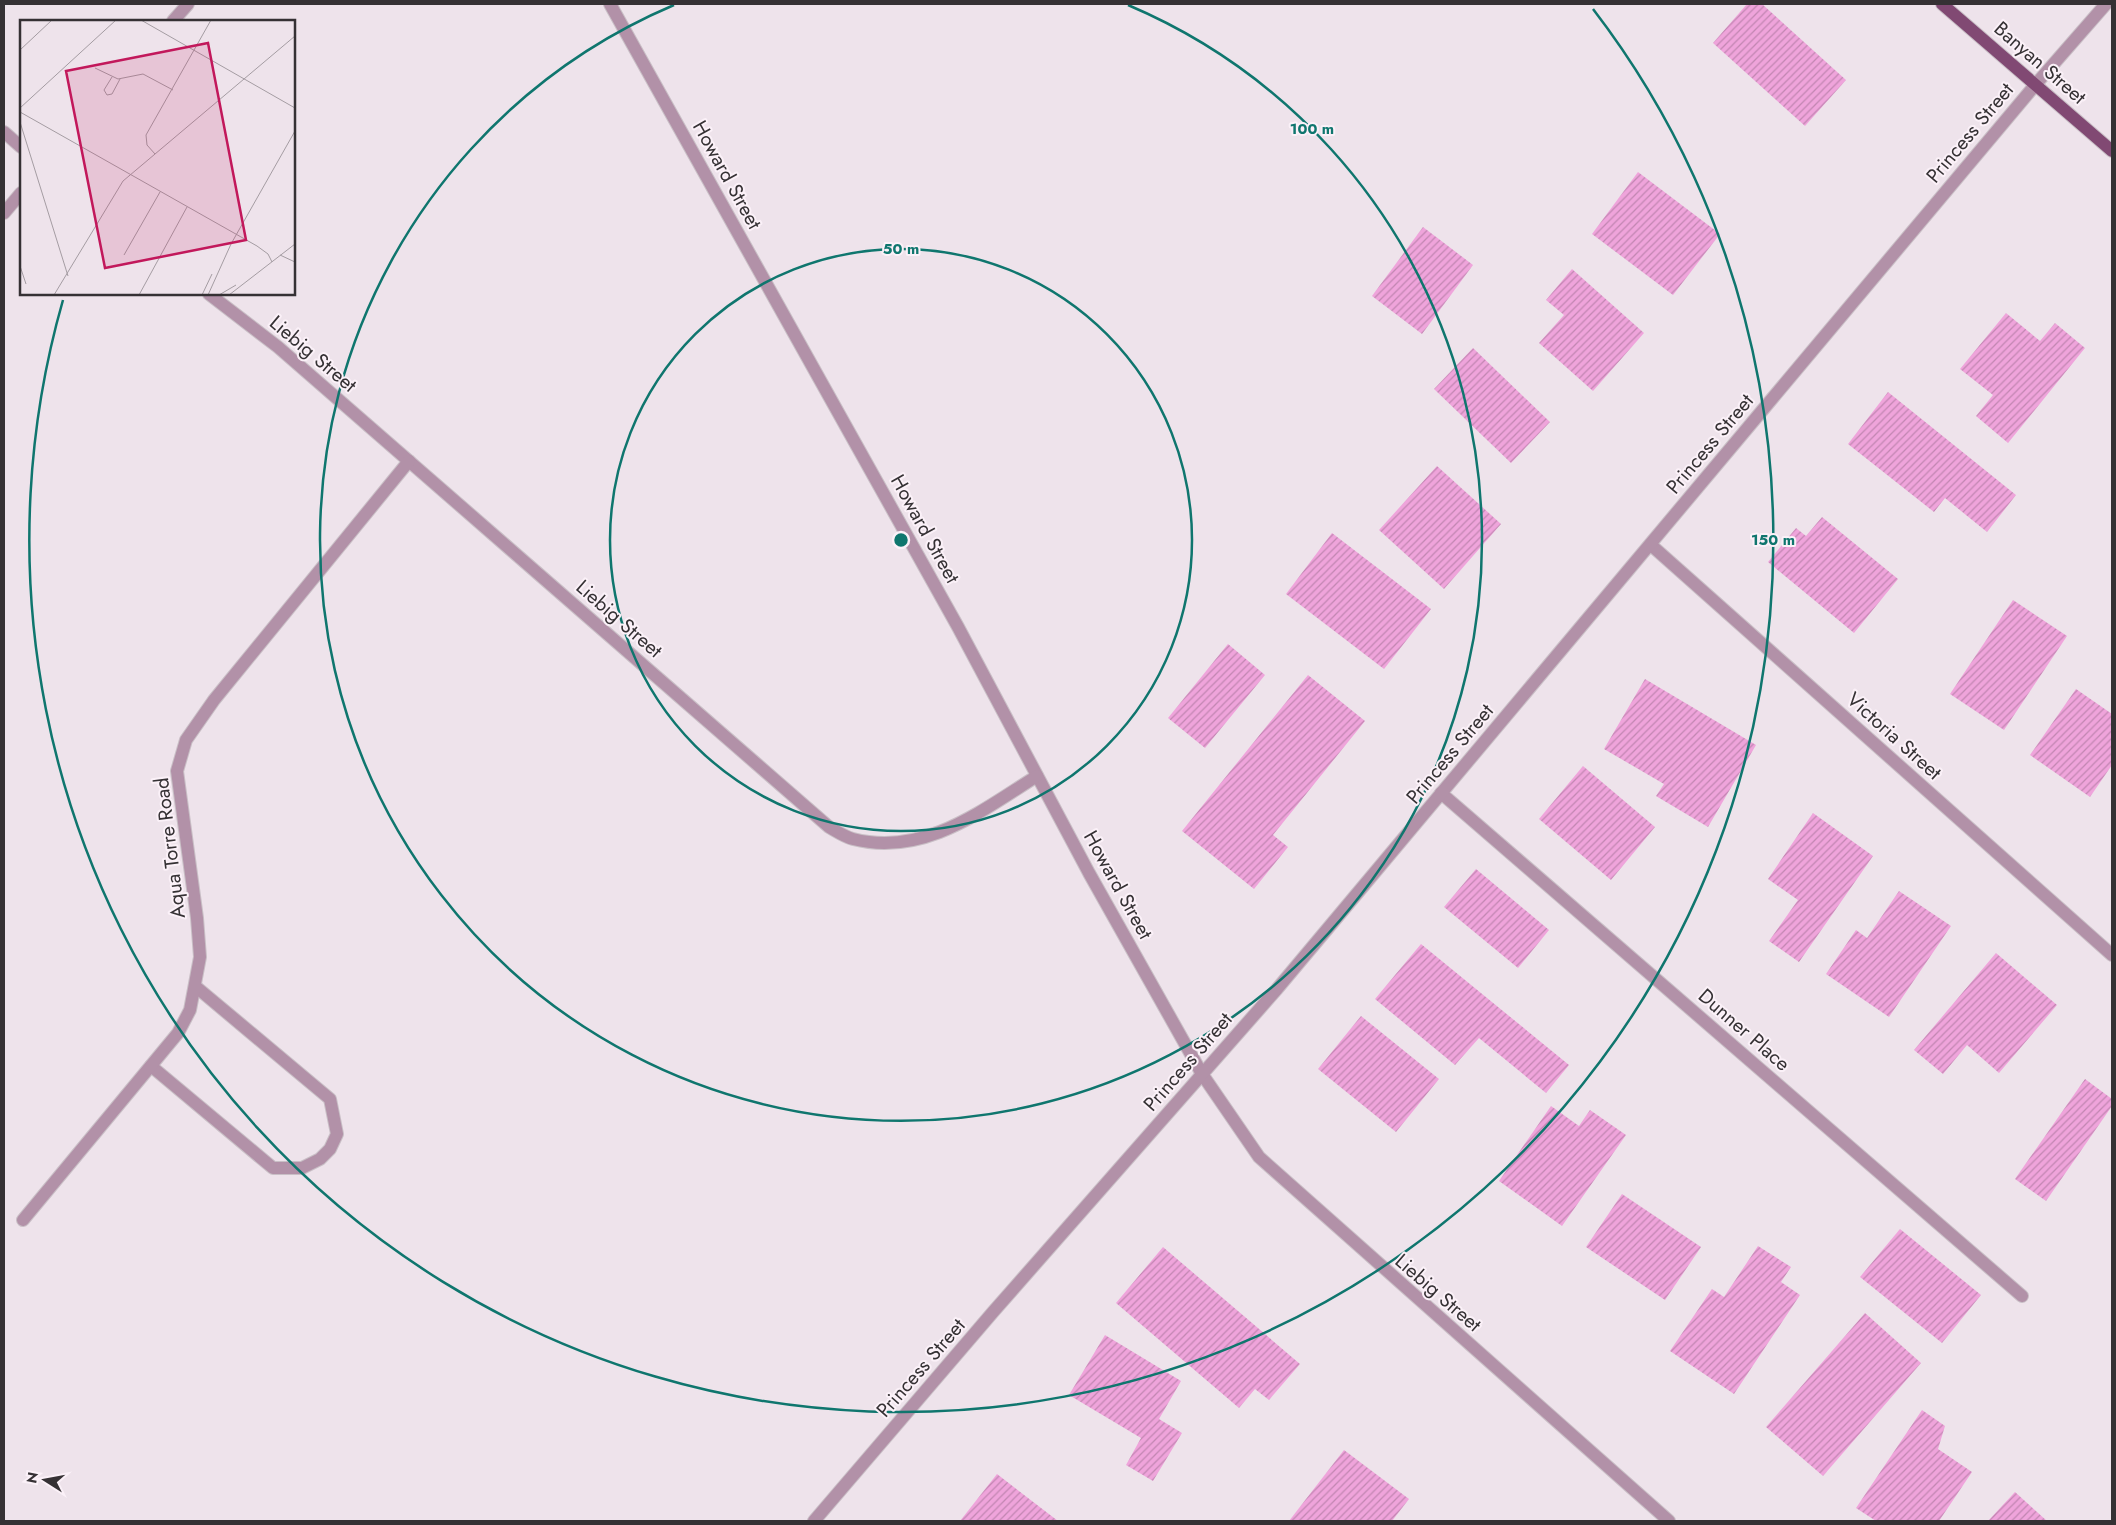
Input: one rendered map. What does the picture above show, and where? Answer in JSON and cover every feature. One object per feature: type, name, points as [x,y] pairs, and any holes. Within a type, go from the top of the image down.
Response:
[{"type":"main road","name":"Banyan Street","points":[[1942,4],[2112,151]]},
{"type":"street","points":[[173,20],[188,4]]},
{"type":"street","name":"Howard Street","points":[[610,4],[958,627],[1037,776],[1202,1074]]},
{"type":"street","name":"Princess Street","points":[[814,1521],[1277,989],[2036,84],[2106,4]]},
{"type":"street","points":[[4,132],[20,146]]},
{"type":"street","points":[[4,213],[20,194]]},
{"type":"street","name":"Liebig Street","points":[[210,295],[278,347],[829,827],[852,839],[901,843],[927,838],[956,826],[1037,776]]},
{"type":"street","name":"Aqua Torre Road","points":[[23,1220],[178,1033],[190,1010],[200,957],[197,918],[177,771],[186,740],[214,700],[409,461]]},
{"type":"street","name":"Victoria Street","points":[[1651,545],[2112,955]]},
{"type":"street","name":"Dunner Place","points":[[1441,793],[2022,1296]]},
{"type":"street","points":[[151,1066],[273,1168],[302,1168],[320,1160],[330,1150],[337,1134],[330,1099],[195,986]]},
{"type":"street","name":"Liebig Street","points":[[1202,1074],[1259,1157],[1324,1217],[1669,1521]]},
{"type":"building","points":[[1747,4],[1762,4],[1846,80],[1805,126],[1713,43]]},
{"type":"building","points":[[1638,172],[1720,234],[1673,295],[1592,234]]},
{"type":"building","points":[[1423,227],[1473,265],[1422,334],[1372,296]]},
{"type":"building","points":[[1572,269],[1644,333],[1593,391],[1539,343],[1564,315],[1546,300]]},
{"type":"building","points":[[2006,313],[2040,341],[2055,323],[2085,348],[2008,443],[1976,416],[1993,395],[1960,369]]},
{"type":"building","points":[[1473,348],[1550,422],[1511,463],[1434,389]]},
{"type":"building","points":[[1888,392],[2016,495],[1987,532],[1945,498],[1934,512],[1848,444]]},
{"type":"building","points":[[1437,466],[1501,524],[1444,589],[1379,530]]},
{"type":"building","points":[[1822,517],[1898,579],[1854,633],[1768,562],[1796,528],[1806,536]]},
{"type":"building","points":[[1332,533],[1431,609],[1384,669],[1286,594]]},
{"type":"building","points":[[2013,600],[2067,636],[2004,730],[1950,694]]},
{"type":"building","points":[[1228,644],[1265,675],[1205,748],[1168,718]]},
{"type":"building","points":[[1308,675],[1365,721],[1273,835],[1288,847],[1254,889],[1182,831]]},
{"type":"building","points":[[1645,679],[1756,745],[1708,827],[1656,796],[1664,784],[1604,749]]},
{"type":"building","points":[[2076,689],[2112,714],[2112,765],[2090,797],[2030,755]]},
{"type":"building","points":[[1583,766],[1655,827],[1611,880],[1539,819]]},
{"type":"building","points":[[1813,813],[1873,856],[1799,962],[1769,941],[1798,900],[1768,879]]},
{"type":"building","points":[[1476,869],[1549,930],[1518,968],[1444,907]]},
{"type":"building","points":[[1899,891],[1951,926],[1889,1017],[1826,974],[1856,930],[1867,938]]},
{"type":"building","points":[[1421,944],[1569,1065],[1546,1093],[1479,1038],[1455,1065],[1375,999]]},
{"type":"building","points":[[1996,953],[2057,1005],[1999,1073],[1967,1045],[1943,1074],[1914,1050]]},
{"type":"building","points":[[1361,1016],[1439,1079],[1396,1132],[1318,1069]]},
{"type":"building","points":[[2085,1079],[2112,1099],[2112,1106],[2046,1201],[2015,1179]]},
{"type":"building","points":[[1551,1106],[1579,1126],[1590,1110],[1626,1135],[1562,1226],[1499,1181]]},
{"type":"building","points":[[1622,1194],[1701,1247],[1665,1300],[1586,1247]]},
{"type":"building","points":[[1900,1229],[1981,1295],[1942,1343],[1860,1277]]},
{"type":"building","points":[[1758,1246],[1791,1267],[1781,1282],[1800,1295],[1734,1394],[1670,1351],[1712,1289],[1724,1297]]},
{"type":"building","points":[[1163,1247],[1300,1364],[1269,1400],[1255,1389],[1239,1408],[1116,1303]]},
{"type":"building","points":[[1865,1313],[1921,1363],[1823,1476],[1766,1427]]},
{"type":"building","points":[[1105,1335],[1181,1381],[1159,1419],[1182,1433],[1153,1481],[1126,1465],[1141,1438],[1069,1395]]},
{"type":"building","points":[[1922,1410],[1945,1426],[1938,1449],[1972,1472],[1939,1521],[1876,1521],[1856,1508]]},
{"type":"building","points":[[1344,1450],[1409,1499],[1392,1521],[1289,1521]]},
{"type":"building","points":[[997,1474],[1058,1521],[960,1521]]},
{"type":"building","points":[[2015,1492],[2047,1521],[1988,1521]]}]
